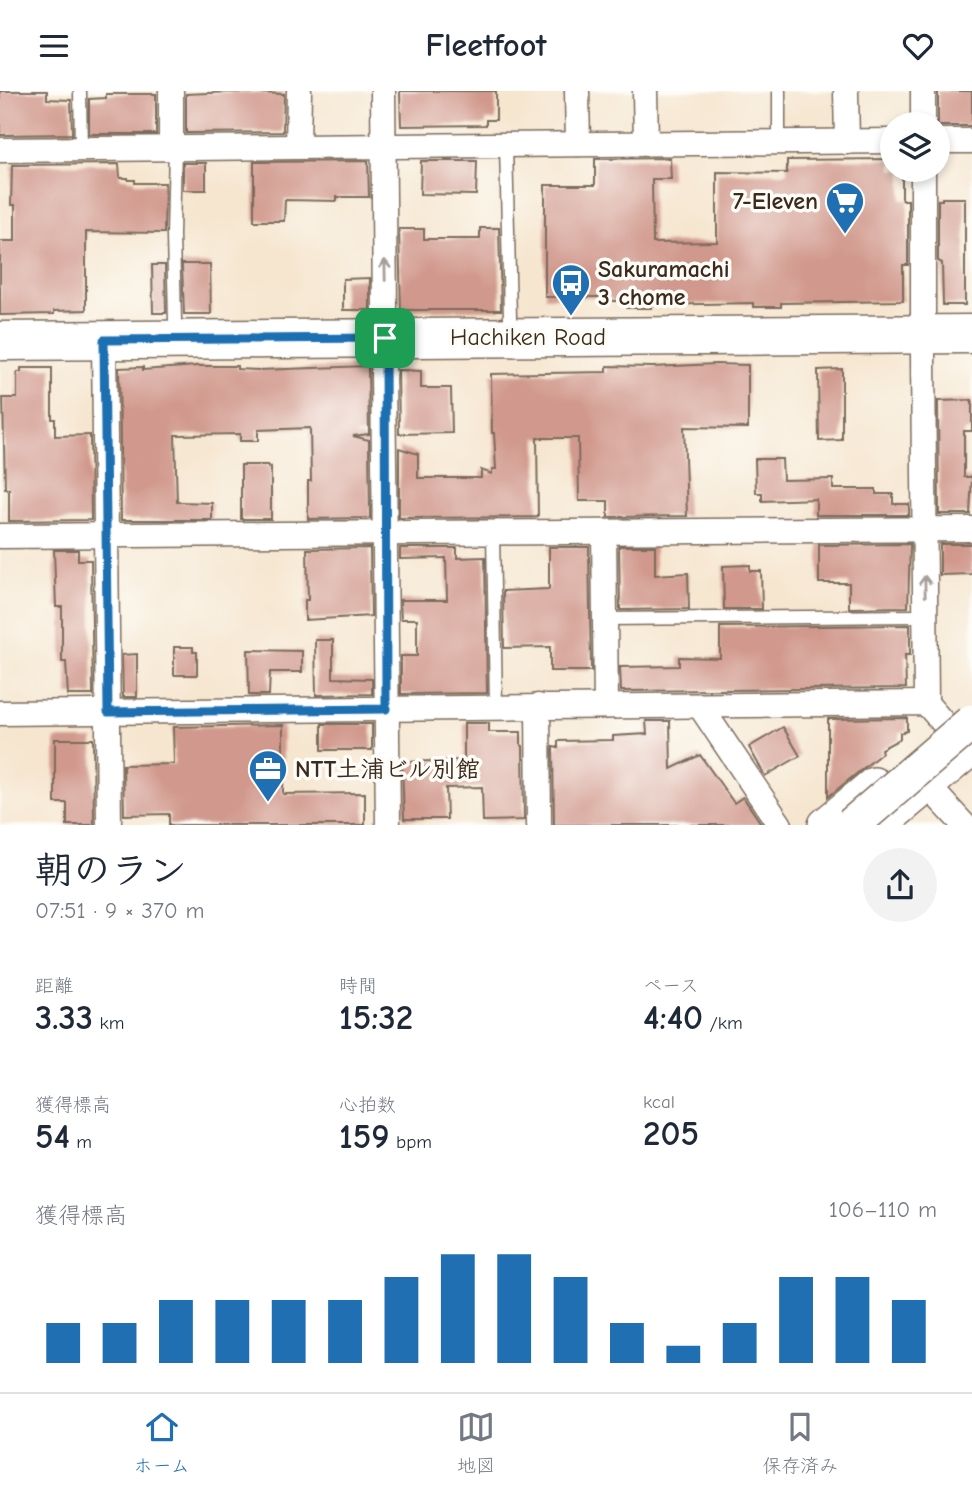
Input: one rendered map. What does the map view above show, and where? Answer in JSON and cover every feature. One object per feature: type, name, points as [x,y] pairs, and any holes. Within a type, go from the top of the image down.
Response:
[{"type":"main road","name":"Hachiken Road","points":[[0,341],[972,334]]},
{"type":"street","points":[[171,91],[173,147]]},
{"type":"street","points":[[298,146],[299,91]]},
{"type":"street","points":[[383,91],[388,825]]},
{"type":"street","points":[[578,91],[578,144]]},
{"type":"street","points":[[645,91],[646,143]]},
{"type":"street","points":[[846,91],[847,142]]},
{"type":"street","points":[[923,91],[923,112]]},
{"type":"street","points":[[0,150],[880,141]]},
{"type":"street","points":[[950,141],[972,141]]},
{"type":"street","points":[[923,182],[924,531],[958,728]]},
{"type":"street","points":[[104,340],[109,825]]},
{"type":"street","points":[[0,536],[972,529]]},
{"type":"street","points":[[604,532],[606,706]]},
{"type":"street","points":[[879,825],[927,785],[972,703]]},
{"type":"street","points":[[538,706],[539,825]]},
{"type":"street","points":[[0,713],[701,706],[958,728]]},
{"type":"street","points":[[701,706],[780,825]]},
{"type":"street","points":[[826,825],[958,728]]},
{"type":"street","points":[[852,825],[958,728]]},
{"type":"street","points":[[927,785],[964,825]]},
{"type":"lane","points":[[80,91],[81,149]]},
{"type":"lane","points":[[779,91],[779,142]]},
{"type":"lane","points":[[506,144],[510,318]]},
{"type":"lane","points":[[173,147],[175,320]]},
{"type":"lane","points":[[493,533],[496,707]]},
{"type":"lane","points":[[605,619],[916,616]]},
{"type":"building","points":[[0,91],[47,91],[47,99],[71,100],[72,134],[0,135]]},
{"type":"building","points":[[400,91],[496,91],[496,120],[486,120],[486,125],[401,126]]},
{"type":"building","points":[[938,91],[972,91],[972,126],[950,126],[950,112],[938,112]]},
{"type":"building","points":[[106,94],[156,94],[156,134],[89,134],[89,99],[106,98]]},
{"type":"building","points":[[186,94],[284,94],[283,132],[186,133]]},
{"type":"building","points":[[670,158],[671,179],[652,179],[653,243],[717,242],[717,172],[787,173],[787,160],[880,159],[880,182],[902,182],[902,200],[908,200],[908,265],[903,265],[903,301],[781,303],[781,307],[753,307],[753,303],[626,308],[626,301],[610,301],[610,297],[545,297],[545,185],[595,185],[595,159]]},
{"type":"building","points":[[368,161],[369,197],[337,197],[337,201],[285,200],[284,221],[254,221],[254,162]]},
{"type":"building","points":[[421,161],[477,161],[476,195],[420,194]]},
{"type":"building","points":[[183,163],[206,163],[206,190],[183,190]]},
{"type":"building","points":[[119,164],[120,178],[135,180],[135,183],[165,183],[164,233],[86,232],[86,310],[54,311],[54,314],[0,315],[0,241],[15,241],[15,205],[11,205],[12,165]]},
{"type":"building","points":[[965,198],[965,305],[943,305],[942,263],[938,261],[938,200]]},
{"type":"building","points":[[480,228],[499,228],[501,310],[401,310],[399,229],[424,229],[424,239],[480,239]]},
{"type":"building","points":[[182,264],[210,264],[211,314],[184,314]]},
{"type":"building","points":[[152,265],[165,265],[166,313],[153,313]]},
{"type":"building","points":[[370,278],[370,310],[343,310],[343,279]]},
{"type":"building","points":[[748,365],[748,428],[684,427],[687,516],[608,517],[608,501],[579,501],[578,438],[537,438],[538,517],[399,518],[399,448],[418,454],[418,478],[481,478],[481,470],[492,474],[492,469],[496,469],[492,433],[491,374],[607,372],[607,366]]},
{"type":"building","points":[[237,366],[237,369],[259,370],[368,366],[369,434],[353,436],[369,440],[370,518],[308,519],[308,481],[311,481],[310,428],[258,430],[258,441],[240,441],[240,434],[175,435],[177,502],[212,503],[212,520],[121,520],[119,368],[143,367],[143,370]]},
{"type":"building","points":[[21,368],[52,368],[52,419],[55,419],[55,436],[90,435],[91,520],[9,521],[9,489],[5,489],[3,398],[17,398],[17,372],[21,372]]},
{"type":"building","points":[[842,369],[842,440],[819,441],[818,370]]},
{"type":"building","points":[[398,370],[421,371],[421,388],[451,388],[452,433],[399,434]]},
{"type":"building","points":[[972,400],[972,431],[964,431],[964,477],[972,477],[970,514],[939,514],[938,401]]},
{"type":"building","points":[[755,459],[782,459],[783,480],[833,479],[833,489],[876,489],[876,494],[893,494],[893,504],[909,504],[909,515],[816,515],[816,499],[762,501],[762,493],[756,493]]},
{"type":"building","points":[[241,465],[271,467],[271,519],[241,519]]},
{"type":"building","points":[[910,544],[908,607],[849,608],[849,583],[819,583],[819,545]]},
{"type":"building","points":[[940,544],[972,544],[972,574],[940,575]]},
{"type":"building","points":[[619,546],[655,546],[655,575],[688,573],[689,609],[620,610]]},
{"type":"building","points":[[549,547],[589,547],[591,671],[550,671],[550,647],[504,648],[503,591],[549,589]]},
{"type":"building","points":[[370,548],[371,616],[305,620],[305,600],[308,600],[307,549]]},
{"type":"building","points":[[400,548],[457,548],[457,558],[485,557],[487,693],[401,694],[401,656],[417,656],[417,619],[401,619],[400,600],[447,600],[446,558],[400,559]]},
{"type":"building","points":[[54,550],[78,550],[78,560],[91,560],[93,695],[68,695],[66,662],[62,662],[62,607],[56,607]]},
{"type":"building","points":[[750,565],[750,571],[761,571],[762,609],[724,609],[723,566]]},
{"type":"building","points":[[910,625],[910,655],[905,655],[906,688],[621,691],[620,667],[679,666],[679,657],[720,658],[720,627]]},
{"type":"building","points":[[315,640],[333,640],[333,678],[372,679],[372,694],[316,695]]},
{"type":"building","points":[[174,647],[193,647],[193,652],[197,652],[197,675],[174,675]]},
{"type":"building","points":[[248,650],[302,651],[302,672],[270,672],[269,695],[249,695]]},
{"type":"building","points":[[137,654],[137,697],[123,697],[122,655]]},
{"type":"building","points":[[907,718],[907,731],[900,733],[900,739],[881,749],[882,753],[828,797],[828,719]]},
{"type":"building","points":[[646,721],[670,721],[671,769],[700,755],[734,803],[743,797],[762,825],[554,825],[553,747],[558,748],[558,741],[613,740],[613,736],[647,734]]},
{"type":"building","points":[[464,723],[489,723],[489,732],[521,732],[524,820],[483,821],[482,787],[446,788],[447,819],[404,819],[402,762],[464,760]]},
{"type":"building","points":[[322,724],[372,724],[372,750],[322,750]]},
{"type":"building","points":[[283,725],[283,794],[365,793],[365,825],[169,825],[169,814],[124,815],[123,765],[174,764],[173,727]]},
{"type":"building","points":[[783,727],[800,756],[765,776],[749,747]]},
{"type":"building","points":[[55,739],[93,739],[94,825],[67,825],[67,803],[55,803]]},
{"type":"place","name":"7-Eleven","points":[[845,235]]},
{"type":"place","name":"Sakuramachi 3 chome","points":[[571,317]]},
{"type":"place","name":"NTT土浦ビル別館","points":[[268,803]]},
{"type":"route","points":[[385,338],[386,709],[108,712],[104,340],[385,338]]}]
